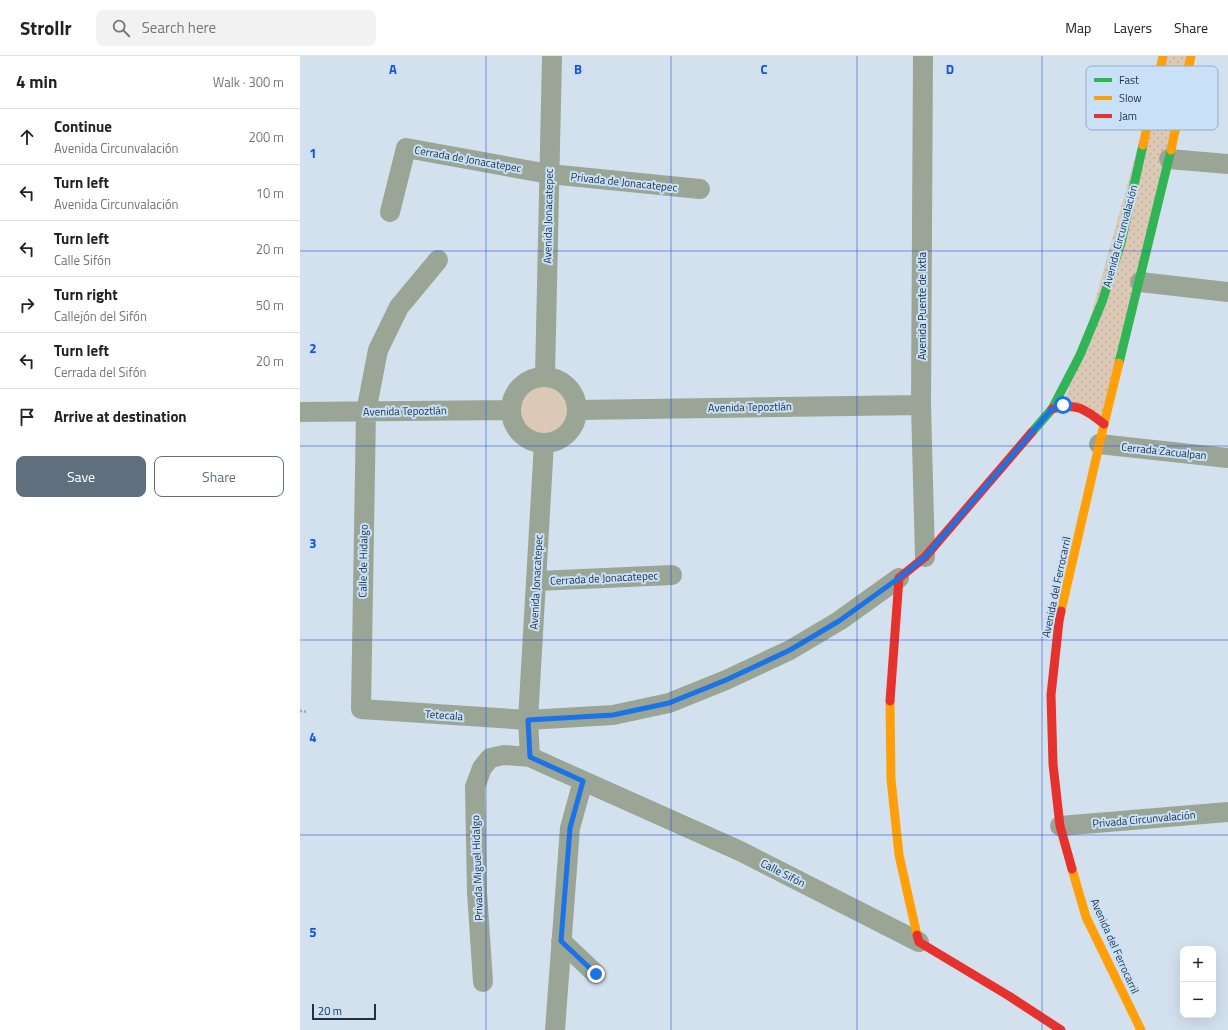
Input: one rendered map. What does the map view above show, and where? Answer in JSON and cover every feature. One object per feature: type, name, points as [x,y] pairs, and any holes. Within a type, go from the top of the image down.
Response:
[{"type":"street","name":"Avenida Jonacatepec","points":[[544,376],[552,56]]},
{"type":"street","name":"Avenida Puente de Ixtla","points":[[923,56],[921,405],[925,557]]},
{"type":"street","name":"Avenida Circunvalación","points":[[1160,66],[1162,56]]},
{"type":"street","points":[[1189,66],[1191,56]]},
{"type":"street","name":"Avenida Circunvalación","points":[[528,720],[613,715],[669,703],[726,680],[790,650],[839,621],[899,578],[925,557],[1052,409],[1080,355],[1102,302],[1121,243],[1146,130]]},
{"type":"street","points":[[1175,130],[1140,282],[1228,292]]},
{"type":"street","name":"Cerrada de Jonacatepec","points":[[390,212],[406,148],[549,174]]},
{"type":"street","points":[[1169,159],[1228,164]]},
{"type":"street","name":"Privada de Jonacatepec","points":[[549,174],[700,189]]},
{"type":"street","points":[[366,412],[378,350],[399,306],[438,260]]},
{"type":"street","name":"Avenida del Ferrocarril","points":[[1140,282],[1104,424],[1059,621],[1052,688],[1053,764],[1060,826],[1086,917],[1141,1030]]},
{"type":"street","points":[[544,376],[561,381],[573,393],[578,410],[573,427],[565,435],[560,439],[544,443],[527,438],[515,426],[510,410],[515,393],[528,381],[544,376]]},
{"type":"street","name":"Avenida Tepoztlán","points":[[578,410],[921,405]]},
{"type":"street","points":[[1052,409],[1063,405],[1077,406],[1104,424]]},
{"type":"street","name":"Avenida Tepoztlán","points":[[300,412],[510,410]]},
{"type":"street","name":"Calle de Hidalgo","points":[[360,710],[366,412]]},
{"type":"street","name":"Avenida Jonacatepec","points":[[528,720],[544,443]]},
{"type":"street","name":"Cerrada Zacualpan","points":[[1100,444],[1228,458]]},
{"type":"street","name":"Cerrada de Jonacatepec","points":[[537,581],[672,575]]},
{"type":"street","points":[[899,578],[890,698],[891,779],[899,855],[919,942]]},
{"type":"street","name":"Tetecala","points":[[360,710],[528,720]]},
{"type":"street","points":[[528,720],[530,757]]},
{"type":"street","name":"Calle Sifón","points":[[490,758],[504,755],[530,757],[740,851],[919,942],[1062,1030]]},
{"type":"street","name":"Privada Miguel Hidalgo","points":[[482,982],[475,787],[482,768],[490,758]]},
{"type":"street","points":[[555,1030],[570,828],[583,781]]},
{"type":"street","name":"Privada Circunvalación","points":[[1060,826],[1228,812]]},
{"type":"street","points":[[561,941],[596,974]]},
{"type":"path","points":[[300,711],[307,712]]},
{"type":"shaded area","points":[[1163,56],[1191,56],[1189,66],[1160,66]]},
{"type":"shaded area","points":[[1142,130],[1174,130],[1104,424],[1063,405],[1080,355]]},
{"type":"shaded area","points":[[537,377],[551,377],[563,382],[572,391],[577,403],[575,423],[568,434],[551,443],[537,443],[525,438],[516,429],[511,417],[511,403],[516,391],[525,382]]},
{"type":"traffic: fast","points":[[1032,432],[1052,409],[1080,355],[1102,302],[1121,243],[1143,145]]},
{"type":"traffic: fast","points":[[1119,363],[1171,150]]},
{"type":"traffic: slow","points":[[1161,66],[1163,56]]},
{"type":"traffic: slow","points":[[1189,66],[1191,56]]},
{"type":"traffic: slow","points":[[1143,145],[1146,130]]},
{"type":"traffic: slow","points":[[1171,150],[1175,130]]},
{"type":"traffic: slow","points":[[1061,611],[1119,363]]},
{"type":"traffic: slow","points":[[890,701],[891,779],[899,855],[917,935]]},
{"type":"traffic: slow","points":[[1072,869],[1086,917],[1141,1030]]},
{"type":"traffic: jam","points":[[1052,409],[1068,406],[1080,408],[1104,424]]},
{"type":"traffic: jam","points":[[890,701],[899,578],[925,557],[1032,432]]},
{"type":"traffic: jam","points":[[1061,611],[1051,695],[1053,764],[1060,826],[1072,869]]},
{"type":"traffic: jam","points":[[917,935],[919,942],[1009,996],[1061,1030]]},
{"type":"route","points":[[596,974],[561,941],[570,828],[583,781],[530,757],[528,720],[613,715],[669,703],[726,680],[790,650],[839,621],[899,578],[925,557],[1052,409],[1063,405]]}]
